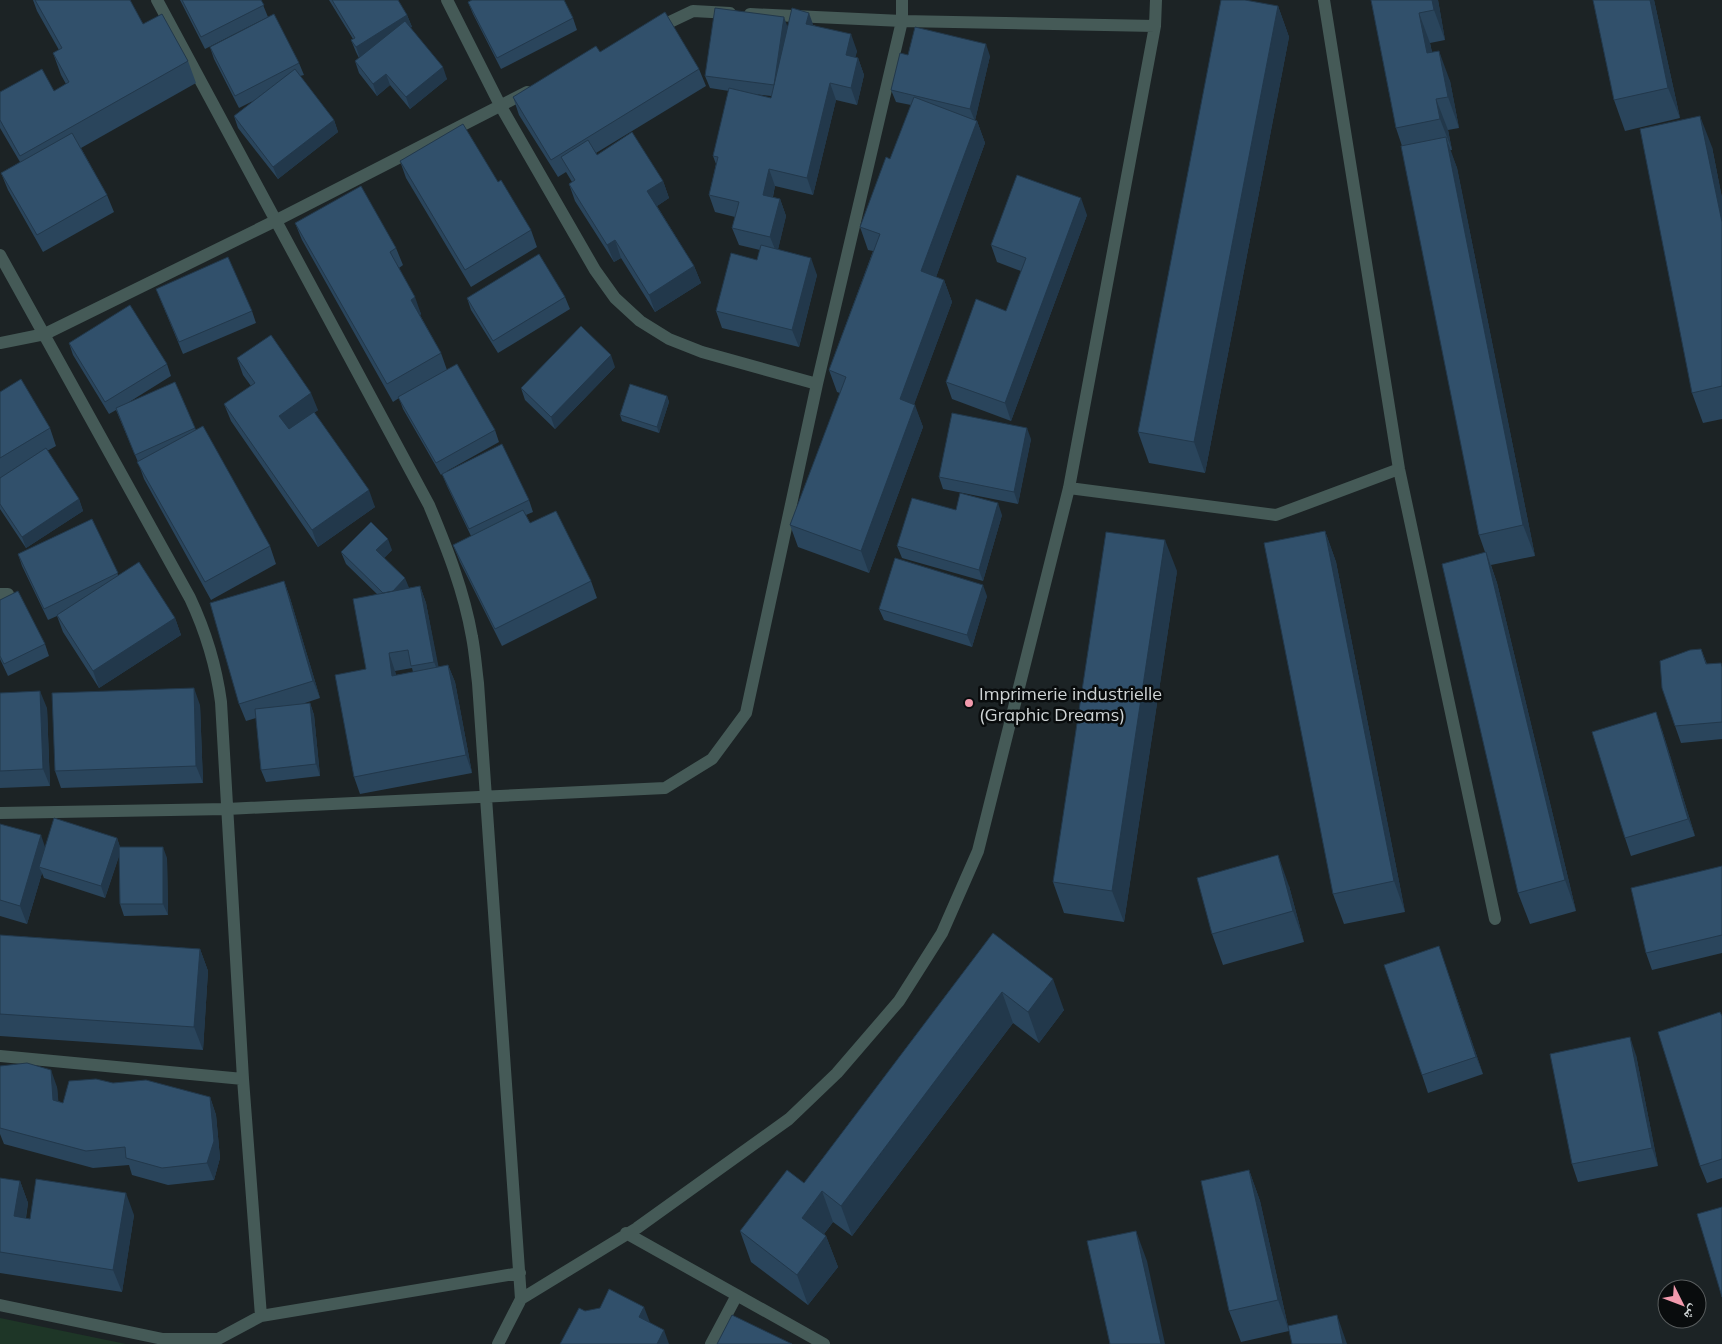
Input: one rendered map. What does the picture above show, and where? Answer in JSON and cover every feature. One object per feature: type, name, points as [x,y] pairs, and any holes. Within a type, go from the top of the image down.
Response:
[{"type":"street","points":[[157,0],[277,220],[428,505],[447,548],[461,592],[472,637],[478,683],[520,1273],[521,1299],[498,1344]]},
{"type":"street","points":[[447,0],[500,105],[595,270],[615,298],[640,321],[670,339],[702,352],[817,384]]},
{"type":"street","points":[[0,813],[227,809],[665,788],[712,759],[746,713],[817,384],[902,21],[902,0]]},
{"type":"street","points":[[521,1299],[637,1228],[789,1119],[837,1073],[899,1002],[942,933],[978,851],[1069,488],[1155,26],[1156,0]]},
{"type":"street","points":[[1324,0],[1398,469],[1495,919]]},
{"type":"street","points":[[640,36],[692,5],[902,21],[1155,26]]},
{"type":"street","points":[[0,343],[45,334],[277,220],[535,88]]},
{"type":"street","points":[[0,254],[186,590],[202,622],[218,675],[222,702],[243,1079],[261,1316]]},
{"type":"street","points":[[1069,488],[1276,515],[1398,469]]},
{"type":"street","points":[[0,1056],[243,1079]]},
{"type":"street","points":[[626,1233],[824,1344]]},
{"type":"street","points":[[0,1305],[163,1339],[218,1339],[261,1316],[520,1273]]},
{"type":"street","points":[[711,1344],[737,1295]]},
{"type":"green space","points":[[0,1318],[126,1344],[0,1344]]},
{"type":"building","points":[[35,0],[130,0],[143,24],[162,14],[188,61],[20,156],[0,120],[0,92],[42,69],[54,91],[69,82],[53,53],[62,48]]},
{"type":"building","points":[[182,0],[261,0],[264,5],[201,37]]},
{"type":"building","points":[[332,0],[398,0],[407,15],[356,47],[351,40],[355,38]]},
{"type":"building","points":[[472,0],[564,0],[573,18],[497,58],[468,2]]},
{"type":"building","points":[[1221,0],[1245,0],[1278,6],[1194,442],[1138,432]]},
{"type":"building","points":[[1371,0],[1432,0],[1434,10],[1419,13],[1427,53],[1439,51],[1448,97],[1436,99],[1440,119],[1396,128]]},
{"type":"building","points":[[1593,0],[1650,0],[1668,88],[1614,100]]},
{"type":"building","points":[[715,8],[784,17],[774,85],[705,76]]},
{"type":"building","points":[[792,8],[809,13],[806,24],[851,34],[846,55],[858,58],[851,88],[830,83],[807,178],[769,169],[763,195],[780,199],[770,237],[732,228],[739,202],[709,195],[718,157],[713,156],[729,88],[771,98]]},
{"type":"building","points":[[665,12],[699,69],[551,160],[513,97],[596,46],[600,52]]},
{"type":"building","points":[[274,14],[299,63],[235,96],[210,47]]},
{"type":"building","points":[[405,21],[443,67],[406,97],[386,74],[373,84],[355,61]]},
{"type":"building","points":[[915,27],[986,44],[970,109],[891,90],[900,53],[908,55]]},
{"type":"building","points":[[295,69],[334,120],[273,167],[234,116]]},
{"type":"building","points":[[914,97],[977,121],[921,271],[944,280],[900,399],[915,405],[861,551],[790,525],[846,377],[829,370],[880,234],[860,227],[886,157],[890,159]]},
{"type":"building","points":[[1700,116],[1722,222],[1722,386],[1692,393],[1640,129]]},
{"type":"building","points":[[463,124],[498,182],[501,180],[531,230],[465,270],[400,161]]},
{"type":"building","points":[[632,132],[663,181],[647,191],[694,266],[649,295],[615,240],[607,245],[569,184],[575,180],[561,157],[588,140],[597,155]]},
{"type":"building","points":[[72,133],[107,195],[37,235],[1,173]]},
{"type":"building","points":[[1446,137],[1523,525],[1479,535],[1401,146]]},
{"type":"building","points":[[1017,175],[1081,198],[1005,403],[946,382],[976,299],[1006,311],[1026,258],[991,245]]},
{"type":"building","points":[[361,186],[396,248],[390,252],[415,297],[411,300],[441,353],[387,384],[295,223]]},
{"type":"building","points":[[761,245],[811,258],[792,330],[716,311],[731,253],[757,260]]},
{"type":"building","points":[[539,254],[565,297],[493,341],[467,298]]},
{"type":"building","points":[[228,257],[252,311],[179,342],[156,289]]},
{"type":"building","points":[[130,305],[167,364],[105,402],[69,343]]},
{"type":"building","points":[[581,326],[611,355],[551,417],[521,388]]},
{"type":"building","points":[[271,335],[311,393],[279,416],[289,429],[314,412],[369,490],[312,530],[224,404],[255,383],[237,358]]},
{"type":"building","points":[[457,364],[495,430],[436,463],[398,397]]},
{"type":"building","points":[[21,379],[50,428],[0,458],[0,392]]},
{"type":"building","points":[[175,382],[195,428],[135,455],[116,408]]},
{"type":"building","points":[[630,384],[667,396],[657,427],[620,415]]},
{"type":"building","points":[[952,413],[1027,428],[1014,492],[939,477]]},
{"type":"building","points":[[203,426],[270,546],[205,582],[137,462]]},
{"type":"building","points":[[502,444],[529,500],[469,529],[442,474]]},
{"type":"building","points":[[46,448],[79,499],[22,537],[0,504],[0,478]]},
{"type":"building","points":[[960,493],[998,503],[979,570],[897,546],[912,498],[956,510]]},
{"type":"building","points":[[523,510],[530,523],[556,511],[591,581],[495,629],[453,545]]},
{"type":"building","points":[[92,519],[118,573],[44,609],[18,554]]},
{"type":"building","points":[[371,522],[388,539],[376,550],[405,578],[393,591],[383,593],[341,552]]},
{"type":"building","points":[[1325,531],[1394,881],[1333,894],[1264,543]]},
{"type":"building","points":[[1106,532],[1165,540],[1112,891],[1053,882]]},
{"type":"building","points":[[1486,552],[1565,880],[1518,893],[1442,564]]},
{"type":"building","points":[[895,558],[983,585],[967,635],[879,609]]},
{"type":"building","points":[[139,562],[175,618],[93,671],[57,615]]},
{"type":"building","points":[[284,581],[313,681],[239,704],[210,603]]},
{"type":"building","points":[[420,586],[434,662],[411,666],[408,650],[389,653],[392,676],[448,665],[466,755],[354,777],[335,675],[366,669],[353,599]]},
{"type":"building","points":[[18,591],[45,644],[4,664],[0,656],[0,600]]},
{"type":"building","points":[[1701,649],[1706,664],[1721,663],[1722,722],[1675,726],[1662,688],[1660,661],[1690,650]]},
{"type":"building","points":[[194,688],[196,766],[55,771],[52,693]]},
{"type":"building","points":[[40,691],[43,769],[0,771],[0,693]]},
{"type":"building","points":[[310,703],[316,764],[261,770],[255,709]]},
{"type":"building","points":[[1656,712],[1688,819],[1625,838],[1592,732]]},
{"type":"building","points":[[54,818],[117,838],[101,886],[39,867]]},
{"type":"building","points":[[0,824],[41,835],[20,906],[0,900]]},
{"type":"building","points":[[119,847],[163,847],[163,904],[120,904]]},
{"type":"building","points":[[1278,855],[1293,911],[1212,934],[1197,878]]},
{"type":"building","points":[[1722,866],[1722,935],[1646,953],[1631,888]]},
{"type":"building","points":[[993,933],[1053,979],[1028,1012],[1002,992],[841,1206],[822,1191],[802,1218],[826,1236],[797,1275],[740,1231],[787,1170],[804,1183]]},
{"type":"building","points":[[0,935],[200,949],[194,1027],[0,1014]]},
{"type":"building","points":[[1439,946],[1476,1057],[1422,1075],[1384,965]]},
{"type":"building","points":[[1720,1012],[1722,1016],[1722,1159],[1700,1166],[1658,1032]]},
{"type":"building","points":[[1630,1037],[1652,1148],[1572,1164],[1550,1054]]},
{"type":"building","points":[[27,1063],[51,1070],[53,1100],[63,1103],[69,1081],[96,1079],[113,1083],[146,1080],[210,1097],[214,1141],[207,1163],[162,1168],[126,1158],[125,1147],[86,1151],[0,1128],[0,1066]]},
{"type":"building","points":[[1249,1170],[1278,1300],[1229,1311],[1201,1181]]},
{"type":"building","points":[[0,1178],[20,1181],[14,1216],[30,1219],[36,1179],[126,1193],[113,1270],[0,1252]]},
{"type":"building","points":[[1722,1207],[1722,1297],[1697,1214]]},
{"type":"building","points":[[1136,1231],[1161,1344],[1110,1344],[1087,1241]]},
{"type":"building","points":[[609,1289],[644,1307],[639,1317],[664,1330],[657,1344],[560,1344],[579,1308],[585,1311],[600,1308]]},
{"type":"building","points":[[732,1315],[792,1344],[717,1344]]},
{"type":"building","points":[[1337,1315],[1343,1344],[1292,1344],[1288,1326]]},
{"type":"place","name":"Imprimerie industrielle (Graphic Dreams)","points":[[969,703]]}]
